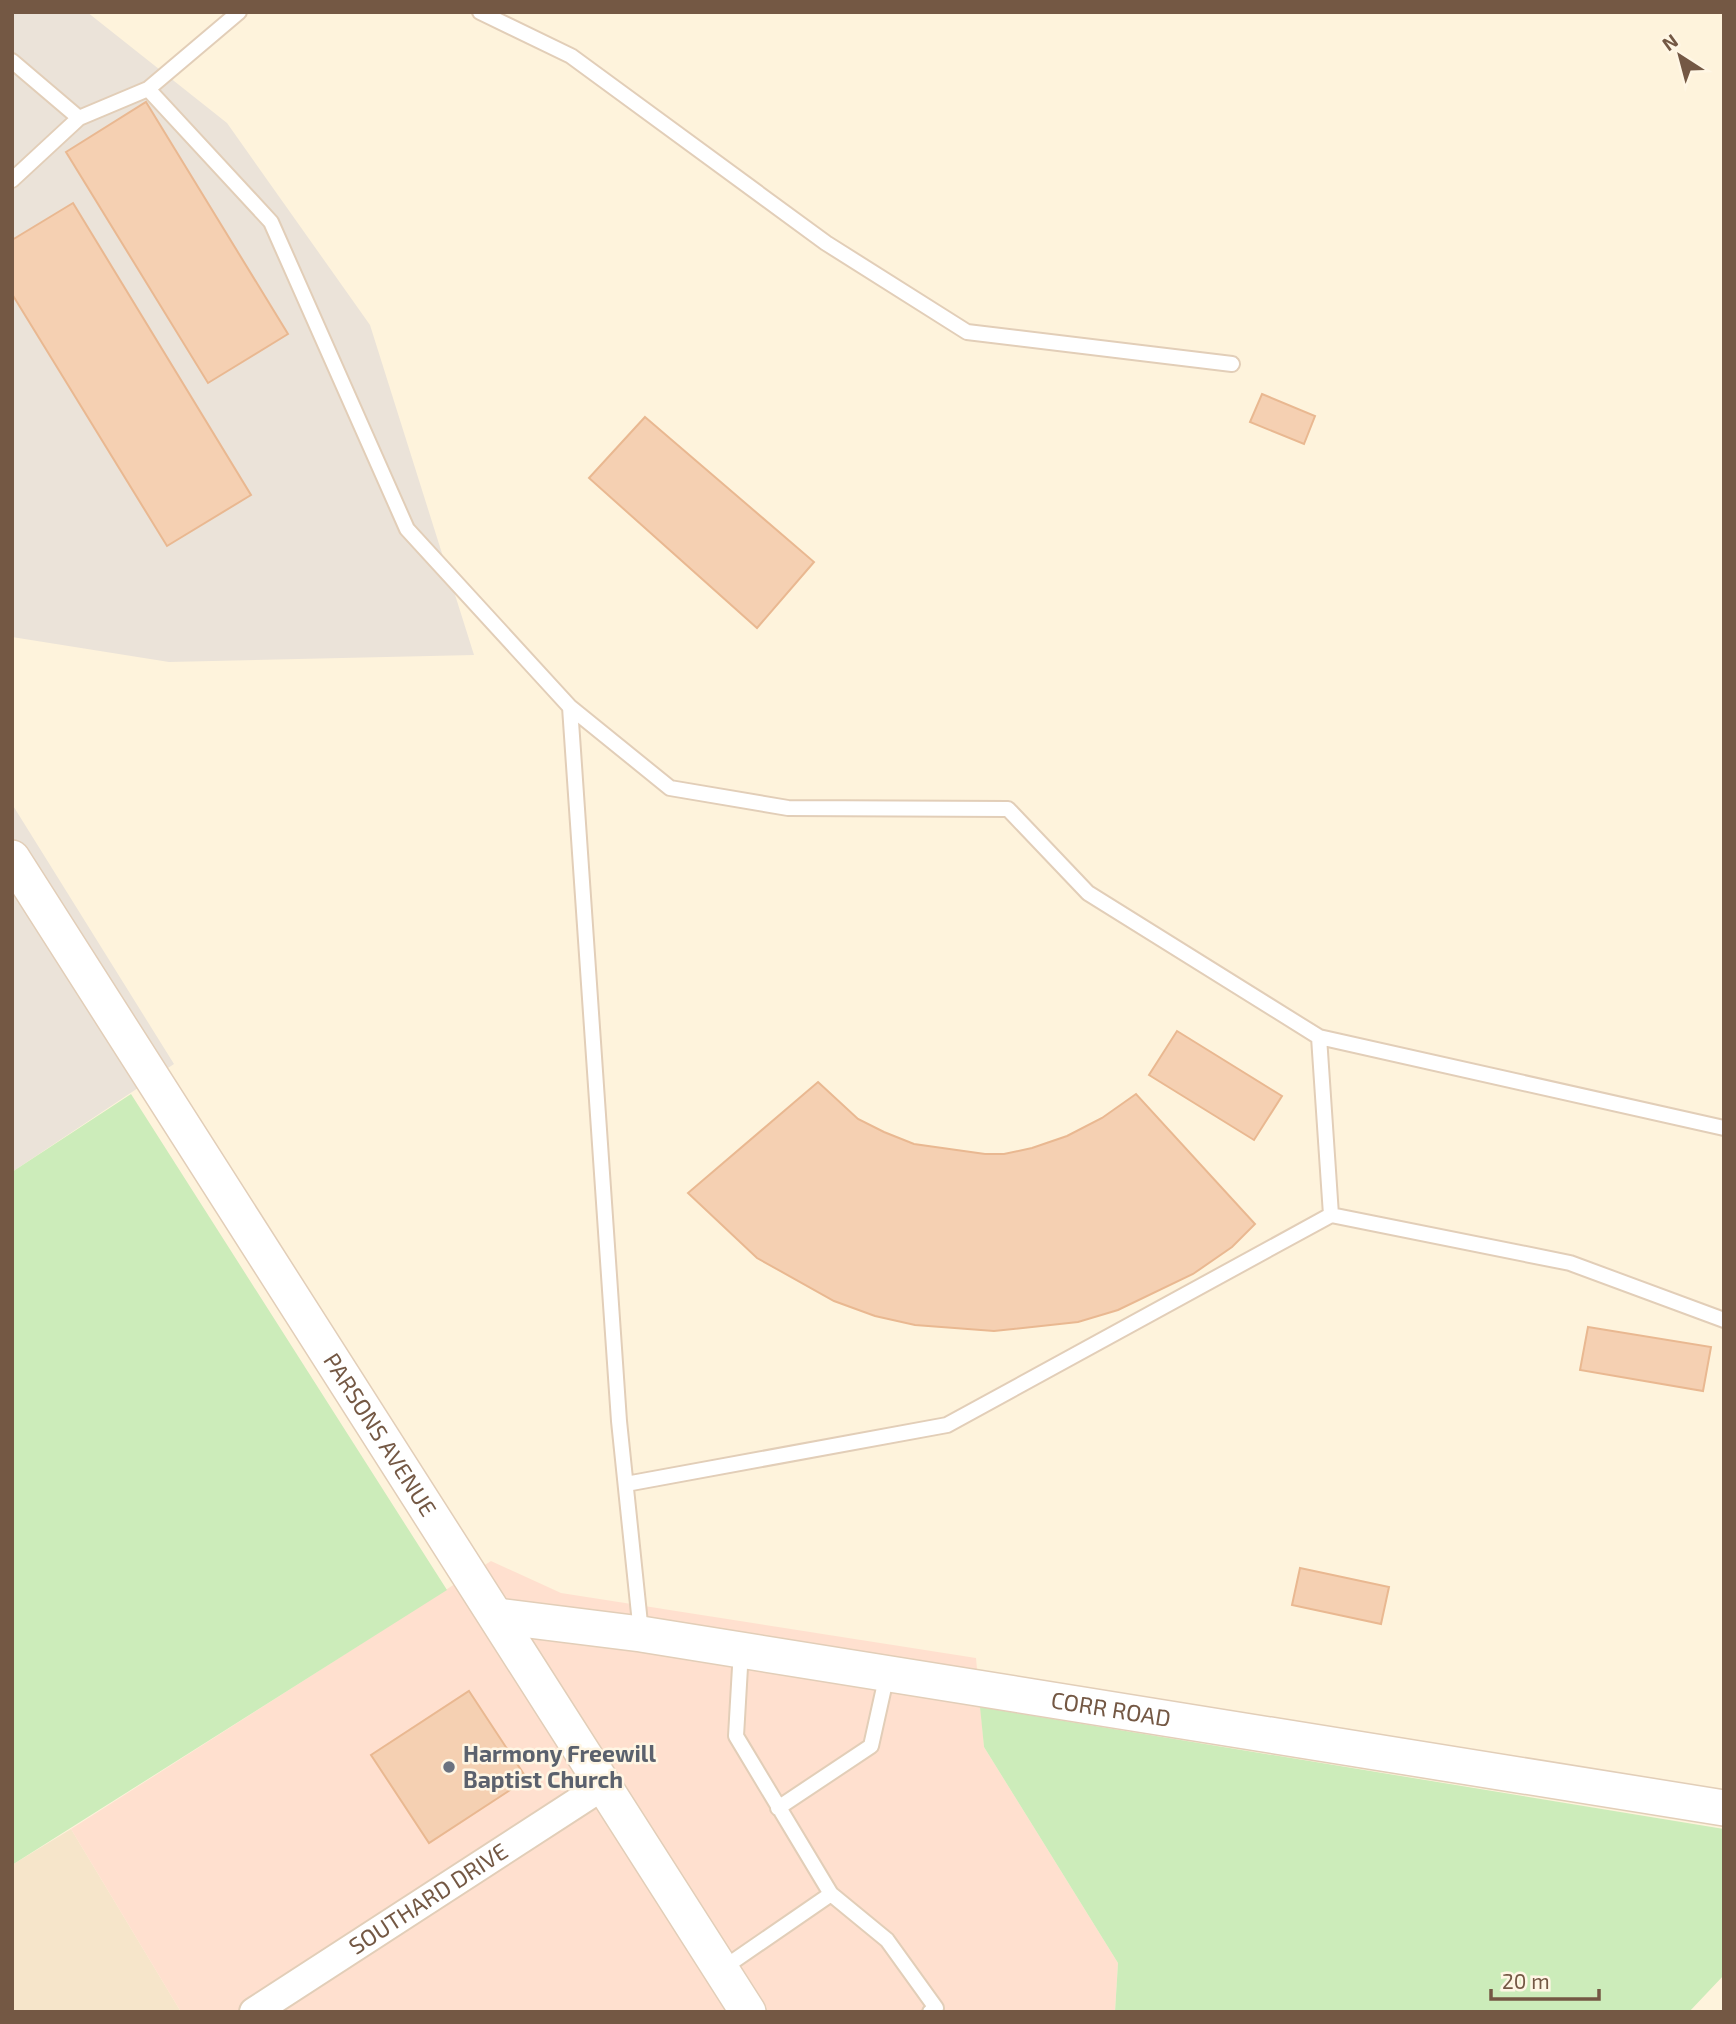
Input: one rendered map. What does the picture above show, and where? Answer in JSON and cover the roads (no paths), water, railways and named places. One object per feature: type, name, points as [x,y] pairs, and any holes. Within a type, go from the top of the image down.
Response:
[{"type":"street","name":"PARSONS AVENUE","points":[[12,858],[748,2012]]},
{"type":"street","name":"CORR ROAD","points":[[497,1616],[642,1634],[1724,1808]]},
{"type":"street","name":"SOUTHARD DRIVE","points":[[254,2012],[604,1785]]},
{"type":"lane","points":[[12,180],[79,118],[148,89],[239,12]]},
{"type":"lane","points":[[480,12],[571,56],[826,243],[967,332],[1232,364]]},
{"type":"lane","points":[[12,61],[79,118]]},
{"type":"lane","points":[[148,89],[271,222],[407,529],[570,708],[670,788],[788,808],[1007,809],[1088,893],[1320,1037],[1724,1128]]},
{"type":"lane","points":[[570,708],[619,1421],[642,1634]]},
{"type":"lane","points":[[1320,1037],[1331,1215]]},
{"type":"lane","points":[[626,1483],[947,1425],[1331,1215],[1570,1264],[1724,1320]]},
{"type":"lane","points":[[741,1650],[736,1736],[831,1895],[887,1940],[936,2008],[930,2012]]},
{"type":"lane","points":[[778,1808],[871,1746],[887,1674]]},
{"type":"lane","points":[[721,1970],[831,1895]]},
{"type":"place","name":"Harmony Freewill Baptist Church","points":[[449,1767]]}]
